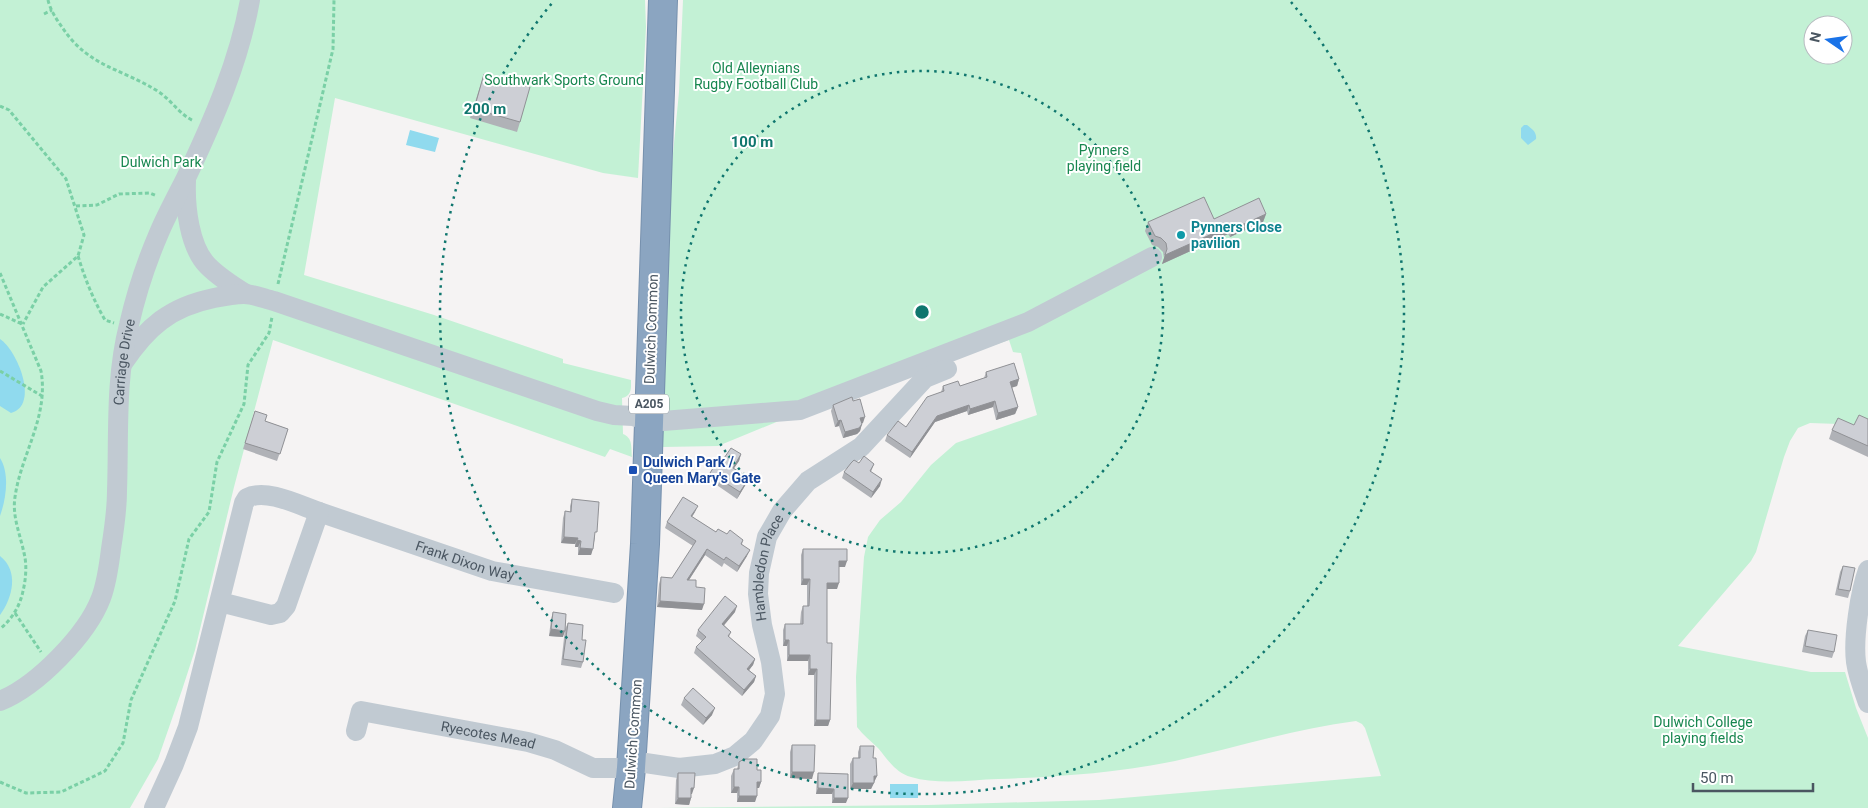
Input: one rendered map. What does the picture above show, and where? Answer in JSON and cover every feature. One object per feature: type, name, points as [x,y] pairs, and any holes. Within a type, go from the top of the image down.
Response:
[{"type":"highway","name":"Dulwich Common","points":[[627,808],[643,593],[662,0]]},
{"type":"street","name":"Carriage Drive","points":[[0,701],[25,687],[51,667],[73,642],[91,617],[100,599],[107,577],[118,493],[119,397],[128,328],[149,258],[159,232],[208,128],[233,68],[250,0]]},
{"type":"street","points":[[186,176],[185,200],[188,225],[206,265],[246,294],[274,301],[597,411],[648,420],[663,421],[800,410],[1028,322],[1152,257]]},
{"type":"street","points":[[123,363],[135,345],[148,332],[163,319],[178,310],[193,303],[246,294]]},
{"type":"street","name":"Hambledon Place","points":[[631,764],[679,768],[715,764],[735,756],[753,741],[770,716],[775,694],[758,594],[759,573],[767,537],[782,511],[808,481],[861,447],[925,378],[946,368]]},
{"type":"street","name":"Frank Dixon Way","points":[[154,808],[188,727],[247,498],[259,494],[273,496],[492,571],[614,593]]},
{"type":"street","points":[[220,602],[271,615],[280,613],[286,606],[319,512]]},
{"type":"street","points":[[1868,570],[1860,605],[1856,661],[1860,683],[1868,703]]},
{"type":"street","name":"Ryecotes Mead","points":[[356,731],[361,711],[528,742],[556,750],[593,768],[631,764]]},
{"type":"path","points":[[48,0],[69,38],[89,57],[158,92],[182,114],[208,128]]},
{"type":"path","points":[[0,782],[26,793],[61,792],[104,771],[123,743],[131,700],[175,601],[189,539],[209,512],[217,462],[244,404],[248,366],[269,333],[274,301],[333,49],[334,0]]},
{"type":"path","points":[[44,14],[52,10]]},
{"type":"path","points":[[0,106],[9,110],[66,179],[84,235],[78,256],[85,280],[105,320],[128,328]]},
{"type":"path","points":[[76,206],[97,205],[119,194],[150,193],[156,195]]},
{"type":"path","points":[[22,325],[43,287],[78,256]]},
{"type":"path","points":[[0,273],[41,371],[44,386],[34,438],[15,497],[14,512],[25,555],[24,590],[15,613],[0,629]]},
{"type":"path","points":[[0,314],[22,325]]},
{"type":"path","points":[[0,371],[43,397]]},
{"type":"path","points":[[15,613],[51,667]]},
{"type":"green space","name":"Dulwich Park","points":[[0,0],[645,0],[646,27],[638,178],[603,173],[335,98],[304,275],[434,315],[563,359],[563,363],[631,380],[629,394],[622,398],[623,434],[630,440],[632,457],[610,449],[605,457],[273,340],[234,487],[195,650],[158,759],[130,808],[0,808]]},
{"type":"green space","points":[[683,0],[1868,0],[1868,425],[1810,423],[1798,428],[1790,441],[1784,457],[1756,552],[1751,561],[1678,646],[1811,672],[1845,672],[1868,738],[1868,808],[658,808],[928,805],[1099,800],[1381,776],[1365,728],[1356,721],[1287,734],[1175,761],[1087,774],[966,781],[932,781],[911,777],[901,772],[857,727],[856,677],[864,557],[868,537],[880,520],[901,502],[931,465],[956,443],[1037,415],[1021,353],[1013,352],[1009,340],[803,411],[718,446],[663,447],[661,337],[668,205],[679,92]]},
{"type":"water","points":[[1524,125],[1531,128],[1536,134],[1536,139],[1528,145],[1521,138],[1521,128]]},
{"type":"water","points":[[410,130],[439,138],[435,152],[406,145]]},
{"type":"water","points":[[0,339],[7,345],[19,365],[25,389],[24,400],[20,408],[11,413],[0,406]]},
{"type":"water","points":[[0,458],[5,471],[6,487],[0,516]]},
{"type":"water","points":[[0,556],[10,569],[12,584],[5,608],[0,615]]},
{"type":"water","points":[[890,784],[918,784],[918,798],[890,798]]},
{"type":"building","points":[[484,74],[530,87],[520,122],[474,109]]},
{"type":"building","points":[[1204,197],[1214,219],[1259,198],[1266,214],[1233,229],[1232,225],[1165,255],[1166,243],[1161,238],[1155,236],[1148,222]]},
{"type":"building","points":[[1014,363],[1019,379],[1010,382],[1018,407],[998,413],[995,401],[970,409],[969,405],[937,416],[912,452],[887,435],[898,421],[906,427],[927,397],[944,391],[943,386],[958,381],[960,386],[987,377],[986,372]]},
{"type":"building","points":[[852,397],[853,401],[860,399],[865,417],[860,418],[862,424],[859,428],[845,432],[841,420],[838,421],[833,405]]},
{"type":"building","points":[[255,411],[267,415],[265,421],[288,429],[280,454],[245,443]]},
{"type":"building","points":[[1859,415],[1868,419],[1868,446],[1832,430],[1838,418],[1854,425]]},
{"type":"building","points":[[731,448],[741,454],[733,468],[749,478],[740,492],[710,473],[719,459],[722,461]]},
{"type":"building","points":[[864,456],[874,464],[870,471],[882,479],[873,492],[844,472],[854,460],[859,463]]},
{"type":"building","points":[[683,497],[698,506],[691,516],[716,532],[718,529],[727,534],[730,530],[743,540],[741,544],[750,550],[739,566],[726,557],[724,560],[707,549],[687,580],[696,580],[696,587],[705,588],[704,604],[660,601],[661,577],[672,578],[696,541],[667,522]]},
{"type":"building","points":[[572,499],[599,502],[597,532],[595,532],[593,549],[580,548],[581,541],[577,540],[578,538],[564,537],[565,511],[571,512]]},
{"type":"building","points":[[803,549],[847,549],[847,561],[839,561],[839,583],[827,583],[827,643],[832,643],[830,720],[816,720],[817,669],[810,669],[810,655],[789,655],[789,640],[785,640],[785,624],[803,624],[803,606],[809,606],[810,579],[803,579]]},
{"type":"building","points":[[1843,566],[1855,568],[1850,591],[1838,589]]},
{"type":"building","points":[[725,596],[737,606],[722,624],[731,632],[728,636],[755,659],[747,669],[756,676],[744,690],[696,647],[706,637],[698,630]]},
{"type":"building","points":[[553,612],[566,614],[565,631],[551,629]]},
{"type":"building","points":[[568,623],[583,625],[582,640],[586,640],[583,662],[563,659]]},
{"type":"building","points":[[1808,630],[1837,635],[1834,652],[1805,646]]},
{"type":"building","points":[[693,688],[715,708],[706,718],[684,698]]},
{"type":"building","points":[[792,745],[815,745],[814,772],[792,772]]},
{"type":"building","points":[[860,746],[874,746],[873,758],[876,758],[877,776],[874,776],[874,783],[853,783],[853,758],[860,758]]},
{"type":"building","points":[[744,759],[757,759],[757,770],[761,770],[761,782],[757,782],[757,796],[739,796],[739,787],[734,787],[734,769],[739,769],[739,762]]},
{"type":"building","points":[[678,773],[695,773],[694,788],[691,788],[691,798],[678,798]]},
{"type":"building","points":[[818,773],[848,774],[848,798],[834,798],[834,789],[818,788]]},
{"type":"place","name":"Pynners Close pavilion","points":[[1181,235]]},
{"type":"place","name":"Dulwich Park / Queen Mary's Gate","points":[[633,470]]},
{"type":"park label","name":"Old Alleynians Rugby Football Club","points":[[756,76]]},
{"type":"park label","name":"Southwark Sports Ground","points":[[564,80]]},
{"type":"park label","name":"Pynners playing field","points":[[1104,158]]},
{"type":"park label","name":"Dulwich College playing fields","points":[[1703,730]]}]
